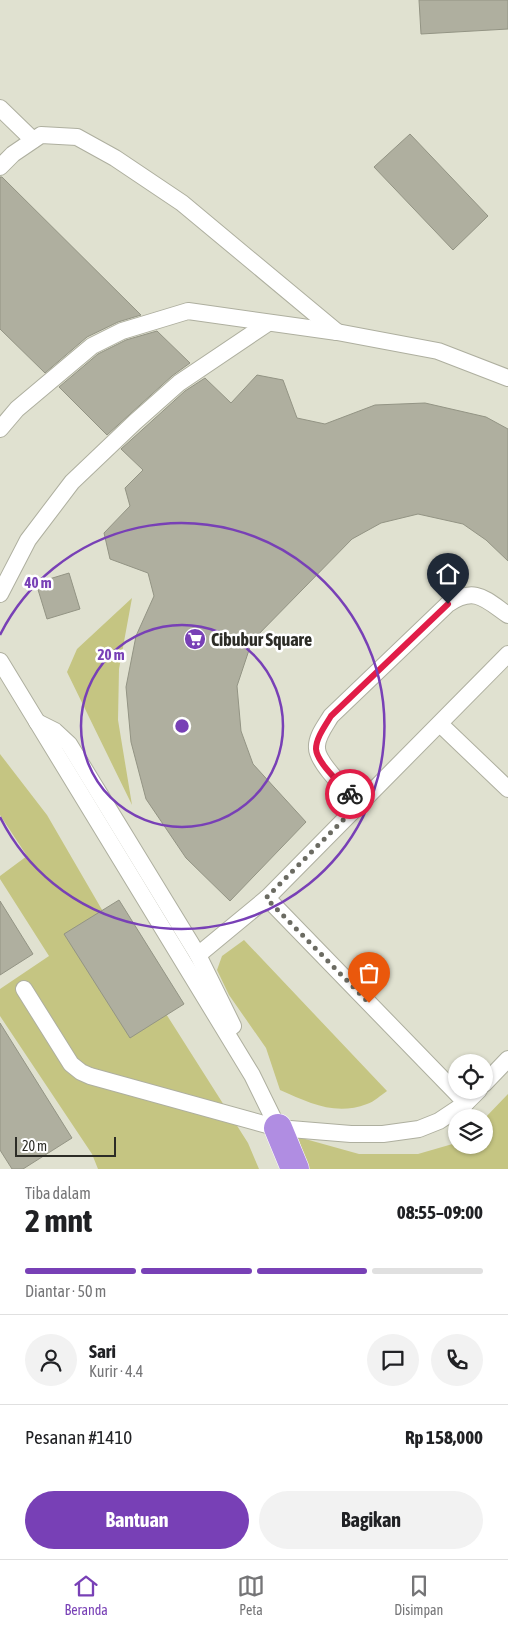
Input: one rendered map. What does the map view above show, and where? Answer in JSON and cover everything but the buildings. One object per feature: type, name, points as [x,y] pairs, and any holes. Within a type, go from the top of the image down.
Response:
[{"type":"highway","points":[[278,1128],[295,1169]]},
{"type":"lane","points":[[0,108],[33,140]]},
{"type":"lane","points":[[0,167],[13,154],[41,135],[77,137],[115,158],[182,203],[337,332]]},
{"type":"lane","points":[[0,429],[17,409],[92,346],[122,331],[188,311],[337,332],[438,351],[507,376]]},
{"type":"lane","points":[[0,594],[28,540],[72,482],[179,383],[268,323]]},
{"type":"lane","points":[[359,804],[320,760],[316,749],[319,737],[331,716],[448,604],[456,599],[474,595],[481,596],[508,615]]},
{"type":"lane","points":[[198,955],[266,898],[508,654]]},
{"type":"lane","points":[[2,669],[37,722],[252,1075],[278,1128]]},
{"type":"lane","points":[[37,722],[55,731],[69,744],[198,955],[243,1044],[252,1075]]},
{"type":"lane","points":[[440,724],[508,789]]},
{"type":"lane","points":[[266,898],[466,1103]]},
{"type":"lane","points":[[24,989],[71,1064],[81,1072],[278,1128],[351,1134],[383,1134],[419,1129],[439,1121],[470,1099]]},
{"type":"lane","points":[[493,1075],[508,1059]]},
{"type":"shaded area","points":[[132,598],[119,669],[118,720],[132,805],[67,672],[77,649]]},
{"type":"shaded area","points":[[0,754],[47,815],[123,946],[248,1143],[259,1169],[98,1169],[92,1154],[0,1016],[0,989],[49,956],[0,879],[0,876],[27,856],[0,815]]},
{"type":"shaded area","points":[[244,940],[387,1091],[370,1103],[344,1109],[312,1103],[280,1090],[266,1048],[229,995],[217,970],[222,956]]},
{"type":"shaded area","points":[[508,1094],[508,1169],[308,1169],[298,1137],[359,1154],[418,1154],[448,1145],[448,1154],[493,1154],[493,1110]]},
{"type":"way so far","points":[[350,794],[359,804],[266,898],[369,1003]]},
{"type":"place","name":"Cibubur Square","points":[[195,639]]},
{"type":"route","points":[[350,794],[320,760],[316,749],[319,737],[331,716],[448,604]]}]
